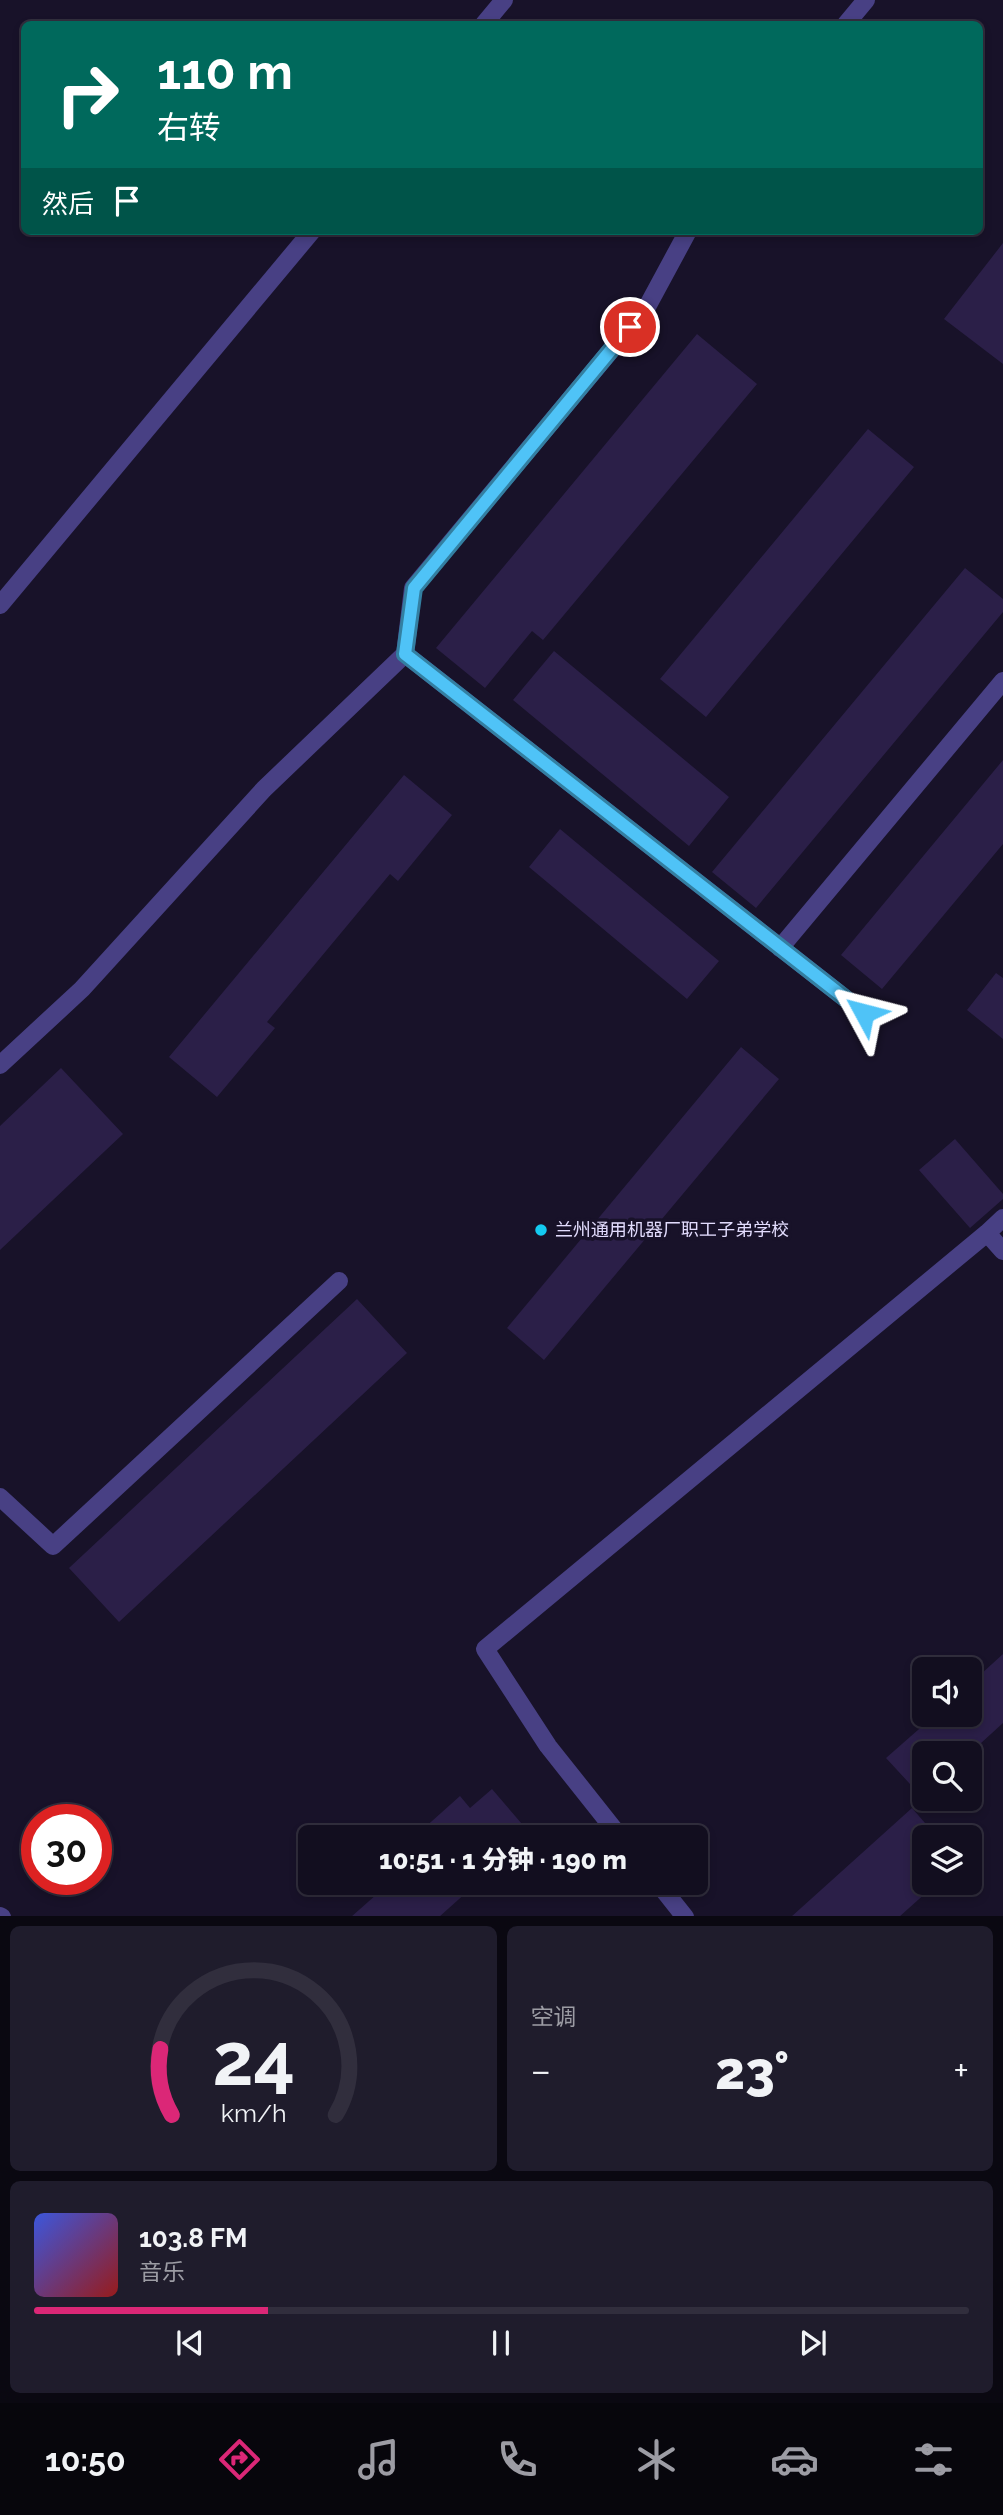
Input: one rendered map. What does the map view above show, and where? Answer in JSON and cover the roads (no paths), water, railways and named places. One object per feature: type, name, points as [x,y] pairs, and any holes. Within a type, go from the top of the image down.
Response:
[{"type":"street","points":[[486,21],[504,0]]},
{"type":"street","points":[[848,21],[866,0]]},
{"type":"street","points":[[0,605],[309,235]]},
{"type":"street","points":[[0,1065],[82,989],[264,789],[405,654],[414,588],[647,307],[686,235]]},
{"type":"street","points":[[405,654],[864,1013]]},
{"type":"street","points":[[780,948],[1003,681]]},
{"type":"street","points":[[611,1825],[548,1746],[485,1649],[1003,1218]]},
{"type":"street","points":[[987,1233],[1003,1251]]},
{"type":"street","points":[[0,1497],[53,1546],[339,1280]]},
{"type":"street","points":[[668,1895],[685,1916]]},
{"type":"place","name":"兰州通用机器厂职工子弟学校","points":[[541,1230]]}]
